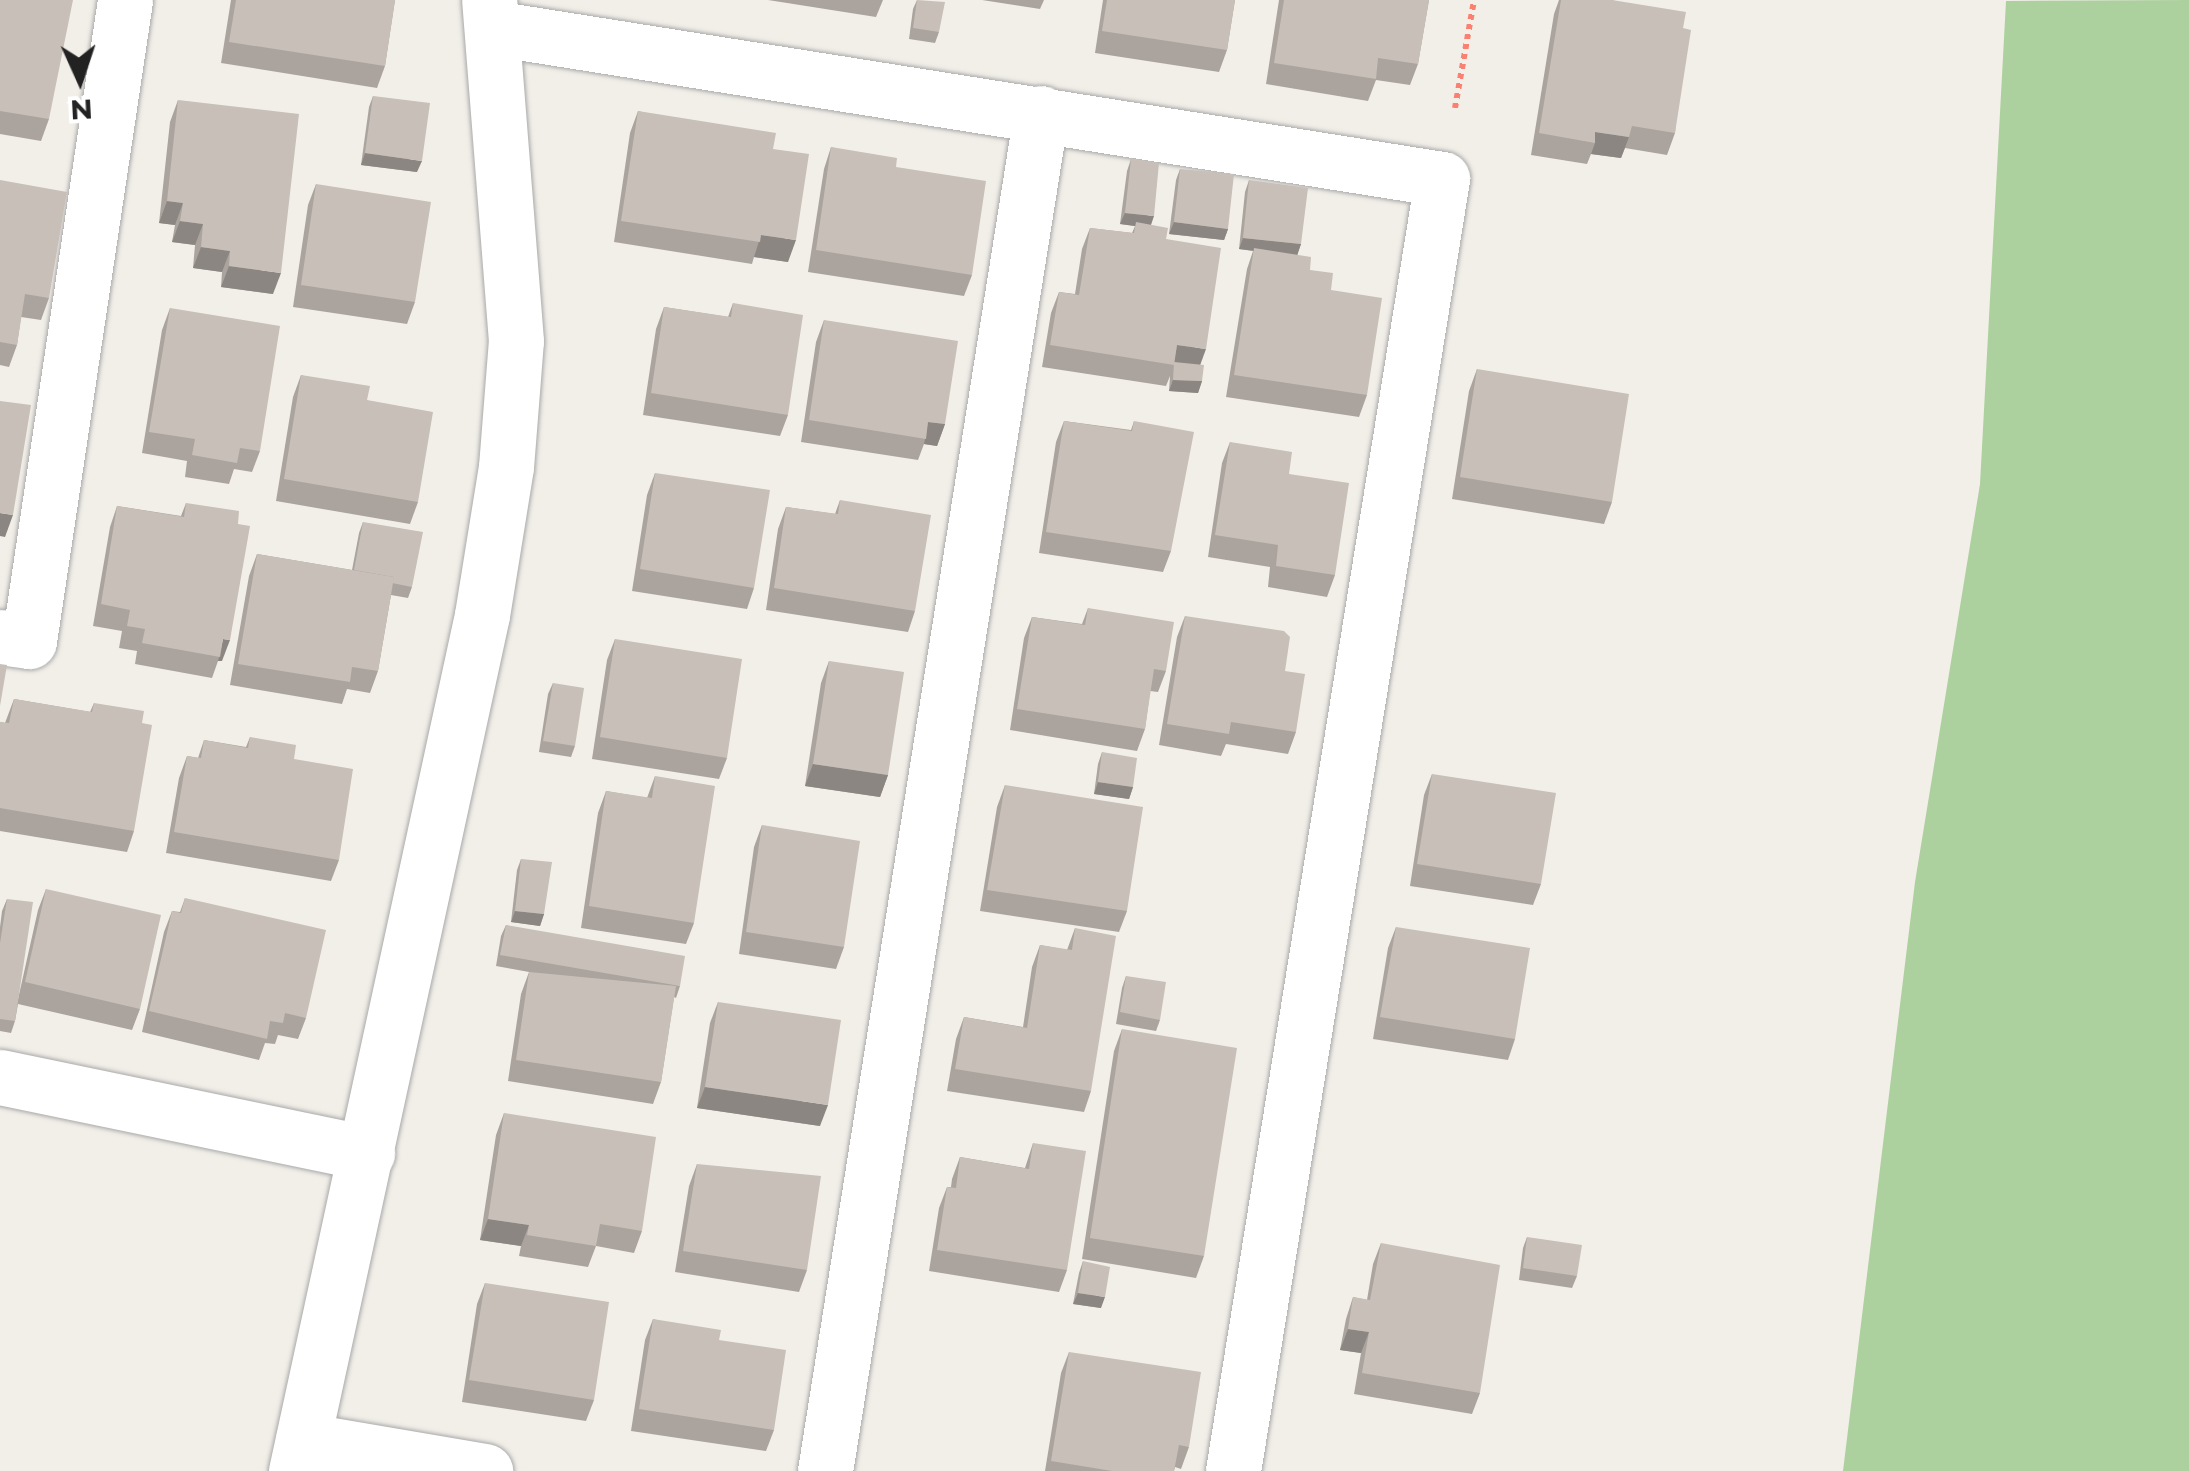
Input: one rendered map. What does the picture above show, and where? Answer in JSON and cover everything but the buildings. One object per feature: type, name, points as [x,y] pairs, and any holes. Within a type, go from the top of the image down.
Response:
[{"type":"street","points":[[0,636],[29,642],[126,0]]},
{"type":"street","points":[[485,1471],[299,1456],[482,615],[506,467],[516,341],[491,14],[1442,178],[1233,1471]]},
{"type":"street","points":[[825,1471],[1042,112]]},
{"type":"street","points":[[0,1077],[368,1152]]},
{"type":"path","points":[[1442,178],[1474,0]]},
{"type":"green space","points":[[2189,0],[2189,1471],[1843,1471],[1915,882],[1980,484],[2006,1]]}]
